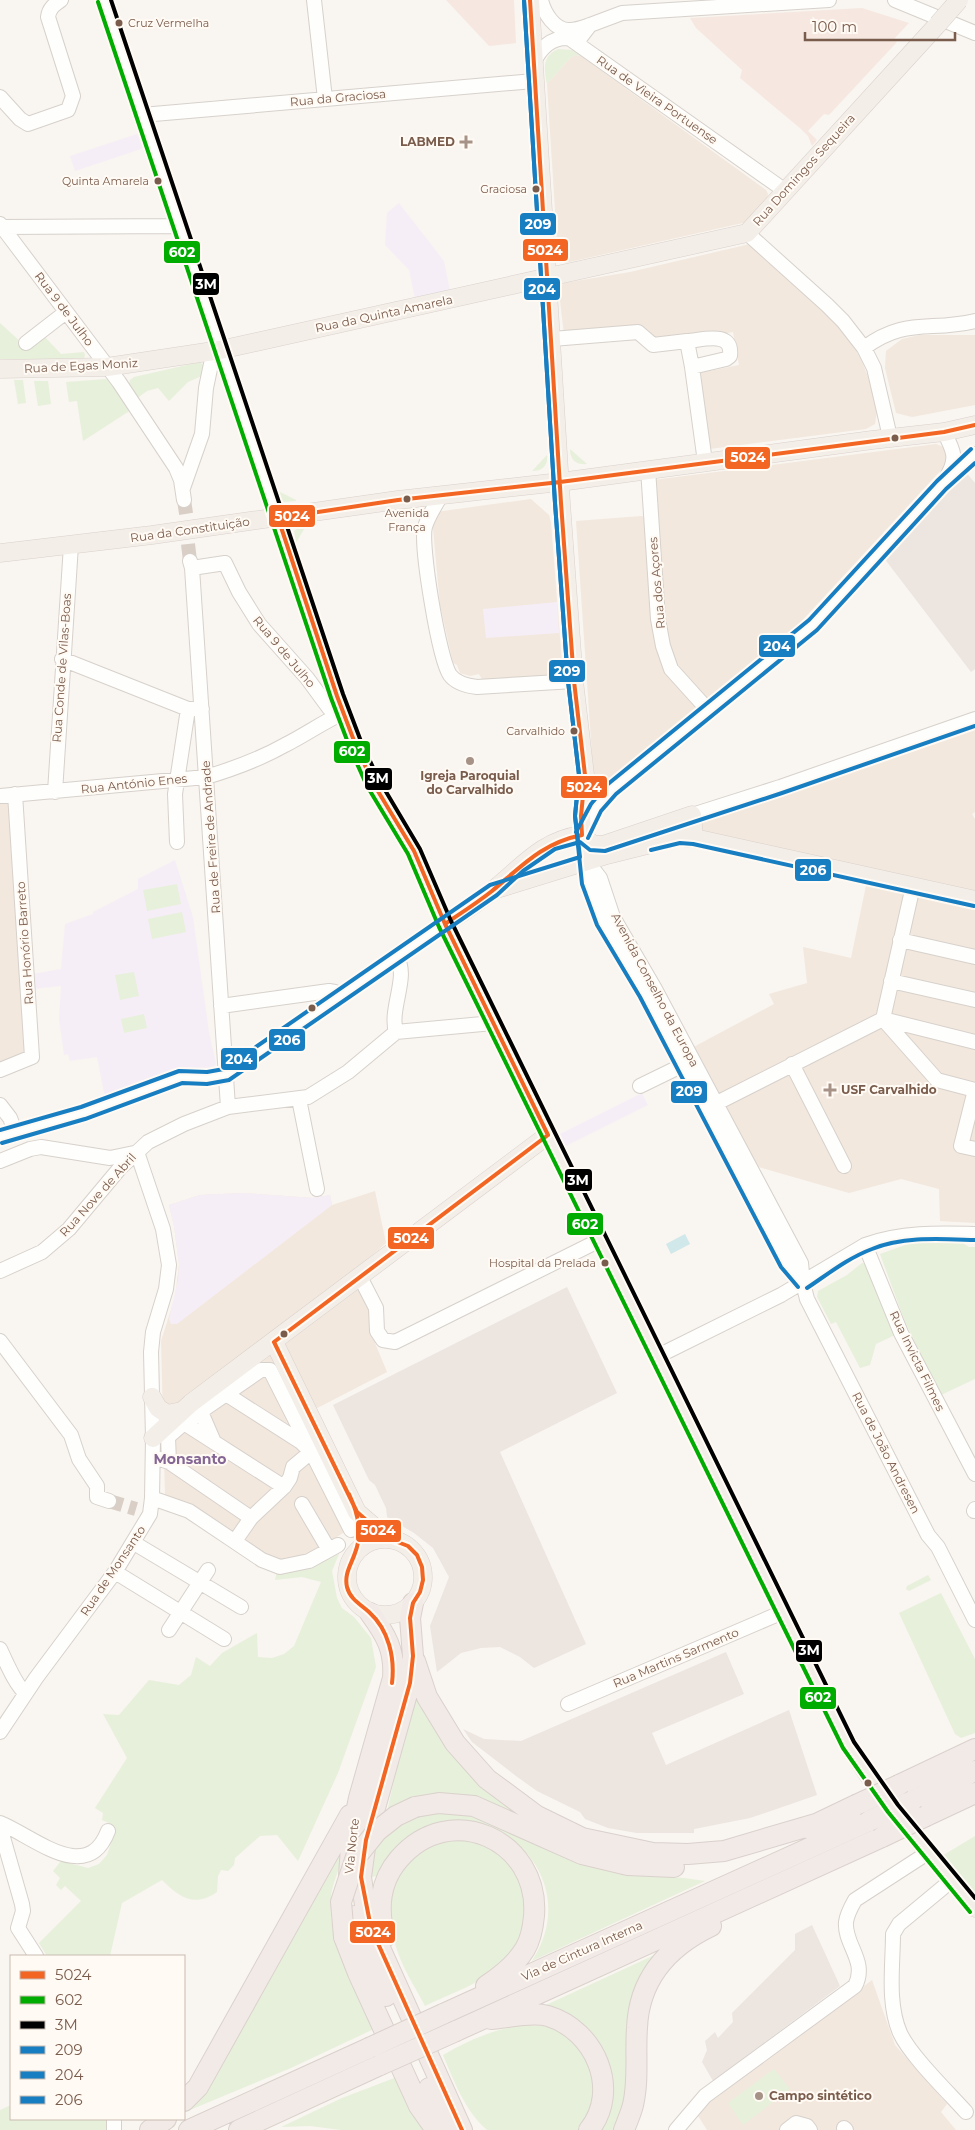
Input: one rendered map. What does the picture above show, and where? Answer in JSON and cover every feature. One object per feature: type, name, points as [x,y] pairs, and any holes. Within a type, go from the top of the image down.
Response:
[{"type":"highway","name":"Via Norte","points":[[414,1603],[410,1618],[413,1656],[410,1683],[366,1840],[361,1877],[364,1905],[370,1928],[455,2125]]},
{"type":"highway","name":"Via Norte","points":[[370,1613],[389,1644],[394,1661],[393,1678],[359,1798],[348,1860],[349,1898],[363,1947],[455,2125]]},
{"type":"highway","points":[[413,1656],[427,1697],[455,1743],[487,1780],[537,1816],[582,1838],[653,1853],[688,1854],[724,1851],[819,1823]]},
{"type":"highway","points":[[436,2130],[419,2106],[358,1973],[344,1937],[341,1902],[356,1857],[377,1831],[396,1816],[415,1807],[439,1803],[474,1806],[582,1854],[628,1864],[662,1867],[716,1864],[774,1844],[975,1750]]},
{"type":"highway","name":"Via de Cintura Interna","points":[[189,2130],[869,1821],[975,1770]]},
{"type":"highway","name":"Via de Cintura Interna","points":[[239,2130],[882,1837],[975,1792]]},
{"type":"highway","points":[[185,2100],[198,2087],[359,1798]]},
{"type":"highway","points":[[388,1969],[387,1944],[381,1925],[380,1894],[391,1868],[409,1846],[432,1834],[460,1828],[485,1835],[507,1846],[528,1874],[535,1899],[533,1929],[525,1949],[512,1966],[449,2011]]},
{"type":"highway","points":[[624,2130],[633,2105],[637,2067],[637,2027],[642,1995],[654,1972],[671,1951],[706,1929],[769,1899],[779,1884]]},
{"type":"highway","points":[[479,2020],[527,2015],[547,2016],[566,2024],[582,2035],[593,2050],[601,2071],[603,2088],[602,2103],[594,2124],[589,2130]]},
{"type":"highway","points":[[150,2130],[165,2120]]},
{"type":"highway","points":[[455,2125],[471,2130]]},
{"type":"main road","points":[[530,0],[574,682],[585,775],[581,816],[582,835],[588,861]]},
{"type":"main road","name":"Rua Domingos Sequeira","points":[[547,277],[747,233],[784,190],[959,0]]},
{"type":"main road","name":"Rua da Quinta Amarela","points":[[220,350],[547,277]]},
{"type":"main road","name":"Rua de Egas Moniz","points":[[0,370],[107,367],[220,350]]},
{"type":"main road","name":"Rua da Constituição","points":[[0,553],[560,482],[890,437],[944,432],[975,425]]},
{"type":"main road","points":[[582,835],[592,844],[603,845],[686,827],[913,886],[975,900]]},
{"type":"main road","points":[[493,890],[588,861],[686,827]]},
{"type":"main road","points":[[582,835],[552,842],[518,866],[493,890],[445,924],[783,1612],[854,1752],[869,1777],[895,1812],[975,1908]]},
{"type":"main road","points":[[153,1438],[183,1417],[274,1342],[548,1135]]},
{"type":"main road","points":[[274,1342],[357,1512],[387,1538],[408,1546],[417,1555],[422,1567],[423,1580],[420,1592],[414,1603],[393,1615],[382,1616],[370,1613],[360,1607],[352,1597],[347,1586],[346,1574],[349,1562],[356,1551],[373,1540],[387,1538]]},
{"type":"main road","points":[[152,1397],[158,1408],[167,1414],[183,1417]]},
{"type":"main road","points":[[356,1551],[358,1534],[357,1512]]},
{"type":"street","points":[[0,97],[20,119],[28,124],[68,110],[73,96],[48,16],[54,5],[61,0]]},
{"type":"street","points":[[0,1137],[15,1131],[84,1113],[180,1077],[207,1078],[226,1075],[445,924],[414,851],[373,783],[344,713],[220,350],[104,0]]},
{"type":"street","points":[[314,0],[325,99]]},
{"type":"street","points":[[541,0],[548,17],[561,28],[570,30],[590,25],[635,6],[830,0]]},
{"type":"street","points":[[895,0],[975,33]]},
{"type":"street","points":[[579,45],[580,38],[590,25]]},
{"type":"street","name":"Rua de Vieira Portuense","points":[[533,62],[539,52],[548,44],[560,38],[569,38],[784,190]]},
{"type":"street","name":"Rua da Graciosa","points":[[142,115],[534,81]]},
{"type":"street","points":[[1,225],[180,226]]},
{"type":"street","name":"Rua 9 de Julho","points":[[1,225],[120,382],[176,468],[183,494],[202,434],[206,388],[211,364],[220,350]]},
{"type":"street","points":[[747,233],[844,321],[864,348],[874,368],[890,437]]},
{"type":"street","points":[[26,343],[66,312]]},
{"type":"street","points":[[864,348],[884,335],[907,326],[962,324],[975,321]]},
{"type":"street","points":[[552,339],[638,332],[653,345],[725,339],[731,349],[730,356],[726,359],[692,367]]},
{"type":"street","points":[[686,341],[692,367],[704,462]]},
{"type":"street","points":[[942,486],[954,463],[952,448],[944,432]]},
{"type":"street","points":[[582,835],[596,807],[612,789],[813,625],[942,486],[975,454]]},
{"type":"street","name":"Rua dos Açores","points":[[648,469],[658,619],[663,646],[671,668],[708,710]]},
{"type":"street","points":[[441,496],[424,528],[431,603],[445,665],[450,676],[467,686],[477,687],[574,682]]},
{"type":"street","name":"Rua Conde de Vilas-Boas","points":[[55,792],[62,659],[71,545]]},
{"type":"street","name":"Rua 9 de Julho","points":[[191,565],[225,564],[238,592],[259,624],[307,678],[329,708],[344,713]]},
{"type":"street","name":"Rua de Freire de Andrade","points":[[191,565],[195,709],[206,777],[228,1107]]},
{"type":"street","points":[[62,659],[195,709],[176,779],[175,820],[177,842]]},
{"type":"street","name":"Rua António Enes","points":[[0,796],[206,777],[225,772],[264,756],[344,713]]},
{"type":"street","points":[[686,827],[780,787],[975,719]]},
{"type":"street","points":[[585,775],[591,786],[612,789]]},
{"type":"street","name":"Rua Honório Barreto","points":[[0,1070],[32,1057],[15,794]]},
{"type":"street","name":"Avenida Conselho da Europa","points":[[588,861],[588,883],[603,922],[683,1065],[711,1106]]},
{"type":"street","name":"Avenida Conselho da Europa","points":[[588,861],[600,878],[613,917],[711,1106],[801,1263],[803,1283]]},
{"type":"street","points":[[882,1019],[913,886]]},
{"type":"street","points":[[900,940],[975,957]]},
{"type":"street","points":[[397,958],[401,969],[394,1018],[396,1032],[493,1023]]},
{"type":"street","points":[[891,981],[975,1000]]},
{"type":"street","points":[[222,1006],[329,990],[335,992],[340,998]]},
{"type":"street","points":[[711,1106],[882,1019],[975,1042]]},
{"type":"street","points":[[882,1019],[937,1080],[975,1090],[961,1146],[975,1149]]},
{"type":"street","name":"Rua Nove de Abril","points":[[0,1271],[42,1252],[69,1229],[120,1168],[148,1142],[184,1124],[228,1107],[248,1103],[299,1099],[317,1092],[348,1072],[396,1032]]},
{"type":"street","points":[[792,1064],[844,1166]]},
{"type":"street","points":[[640,1086],[683,1065]]},
{"type":"street","points":[[299,1099],[317,1189]]},
{"type":"street","points":[[0,1105],[10,1118],[15,1131]]},
{"type":"street","points":[[0,1161],[41,1148],[110,1158],[138,1152]]},
{"type":"street","name":"Rua de Monsanto","points":[[0,1732],[26,1693],[115,1572],[150,1514],[153,1456],[151,1352],[154,1332],[166,1289],[168,1265],[163,1229],[138,1152]]},
{"type":"street","points":[[658,1356],[803,1283],[866,1244],[913,1234],[975,1234]]},
{"type":"street","points":[[360,1277],[376,1308],[377,1330],[383,1340],[395,1342],[600,1240]]},
{"type":"street","name":"Rua Invicta Filmes","points":[[866,1244],[901,1333],[975,1474]]},
{"type":"street","name":"Rua de João Andresen","points":[[803,1283],[807,1299],[928,1535],[938,1547],[975,1620]]},
{"type":"street","points":[[0,1341],[71,1435],[79,1460],[96,1486],[97,1497],[109,1501]]},
{"type":"street","points":[[169,1462],[168,1437],[183,1417],[201,1412],[261,1370],[270,1370],[351,1530]]},
{"type":"street","points":[[226,1394],[301,1442],[311,1452]]},
{"type":"street","points":[[201,1412],[214,1442]]},
{"type":"street","points":[[183,1417],[214,1442],[284,1488]]},
{"type":"street","points":[[235,1541],[251,1518],[284,1488],[290,1478],[293,1467],[311,1452]]},
{"type":"street","points":[[153,1456],[169,1462],[251,1518]]},
{"type":"street","points":[[152,1498],[184,1509],[262,1560],[280,1567],[309,1561],[333,1548],[302,1504]]},
{"type":"street","points":[[136,1509],[150,1514]]},
{"type":"street","points":[[134,1543],[242,1608]]},
{"type":"street","points":[[169,1630],[208,1570]]},
{"type":"street","points":[[115,1572],[224,1638]]},
{"type":"street","name":"Rua Martins Sarmento","points":[[568,1704],[783,1612]]},
{"type":"street","points":[[1,1654],[12,1671],[17,1686],[26,1693]]},
{"type":"street","points":[[0,1823],[61,1854],[74,1858],[83,1857],[94,1852],[105,1840],[108,1831]]},
{"type":"street","points":[[0,1828],[22,1904],[23,1912],[18,1928],[35,1955]]},
{"type":"street","points":[[676,2130],[704,2096],[855,1986],[860,1978],[860,1968],[846,1924],[848,1913],[855,1900],[929,1852]]},
{"type":"street","points":[[952,1880],[899,1924],[893,1934],[893,2001],[900,2033],[909,2048],[966,2112]]},
{"type":"street","points":[[787,2130],[796,2123],[807,2126],[810,2130]]},
{"type":"shaded area","points":[[446,0],[514,0],[516,43],[489,46]]},
{"type":"shaded area","points":[[862,8],[909,23],[894,39],[897,42],[829,115],[824,114],[808,131],[817,140],[812,146],[808,136],[801,129],[740,78],[742,70],[696,28],[690,18]]},
{"type":"shaded area","points":[[575,55],[581,56],[766,190],[768,194],[767,199],[747,222],[565,263],[560,261],[558,257],[547,84],[570,58]]},
{"type":"shaded area","points":[[140,133],[144,148],[75,171],[70,156]]},
{"type":"shaded area","points":[[399,203],[444,261],[450,291],[415,299],[409,270],[385,245],[387,213]]},
{"type":"shaded area","points":[[750,244],[844,331],[861,359],[868,377],[877,411],[875,424],[866,429],[709,449],[700,373],[739,365],[733,332],[687,341],[652,342],[638,330],[564,335],[559,292],[564,283],[630,272]]},
{"type":"shaded area","points":[[920,335],[975,335],[975,405],[912,417],[896,413],[885,368],[886,351],[902,339]]},
{"type":"shaded area","points":[[936,444],[943,447],[946,454],[947,462],[943,468],[798,625],[707,700],[676,665],[669,651],[653,480]]},
{"type":"shaded area","points":[[965,471],[975,483],[975,669],[971,672],[884,558]]},
{"type":"shaded area","points":[[531,499],[549,515],[551,523],[563,676],[483,681],[479,674],[470,676],[460,673],[457,665],[453,663],[440,605],[432,518],[436,512]]},
{"type":"shaded area","points":[[642,516],[645,518],[657,651],[671,674],[695,703],[695,709],[684,720],[603,783],[597,785],[592,779],[576,521]]},
{"type":"shaded area","points":[[557,602],[559,633],[486,638],[483,609]]},
{"type":"shaded area","points":[[975,728],[975,812],[972,814],[975,819],[975,893],[700,831],[702,828],[702,817],[949,734],[953,737]]},
{"type":"shaded area","points":[[11,802],[28,1053],[0,1064],[0,803]]},
{"type":"shaded area","points":[[175,860],[193,917],[209,1032],[216,1064],[210,1070],[179,1068],[105,1097],[97,1057],[70,1061],[68,1054],[64,1055],[59,1019],[61,986],[33,989],[32,974],[61,969],[65,924],[93,914],[93,912],[138,889],[138,879]]},
{"type":"shaded area","points":[[868,876],[975,900],[975,1223],[940,1221],[939,1189],[901,1179],[849,1193],[748,1164],[688,1050],[774,1004],[769,994],[807,983],[803,947],[851,958]]},
{"type":"shaded area","points":[[642,1093],[648,1105],[564,1147],[558,1135]]},
{"type":"shaded area","points":[[375,1191],[386,1243],[351,1274],[371,1307],[375,1343],[387,1372],[296,1419],[349,1529],[311,1554],[283,1565],[165,1496],[161,1341],[175,1297],[179,1264],[169,1205],[200,1195],[243,1193],[313,1198],[330,1195],[332,1205]]},
{"type":"shaded area","points":[[243,1193],[313,1198],[330,1195],[332,1205],[177,1324],[171,1324],[169,1319],[178,1280],[179,1264],[169,1205],[200,1195]]},
{"type":"shaded area","points":[[567,1287],[617,1393],[500,1452],[586,1644],[534,1668],[520,1657],[500,1647],[481,1648],[461,1653],[437,1672],[430,1626],[449,1577],[433,1548],[414,1533],[387,1517],[386,1508],[375,1485],[369,1480],[333,1405]]},
{"type":"shaded area","points":[[726,1652],[744,1694],[652,1733],[666,1765],[789,1710],[817,1795],[750,1818],[694,1829],[694,1833],[637,1833],[608,1828],[585,1819],[580,1812],[537,1791],[472,1742],[463,1729],[484,1739],[521,1741]]},
{"type":"shaded area","points":[[812,1925],[840,1986],[713,2081],[702,2062],[707,2050],[705,2041],[715,2032],[718,2038],[733,2022],[732,2013],[795,1950],[795,1934]]},
{"type":"shaded area","points":[[872,1980],[895,2045],[947,2104],[941,2112],[956,2130],[707,2130],[698,2116],[712,2100]]},
{"type":"green space","points":[[558,49],[572,50],[581,56],[575,55],[570,58],[547,84],[545,64],[549,55]]},
{"type":"green space","points":[[0,323],[22,343],[42,334],[61,354],[84,352],[84,358],[0,359]]},
{"type":"green space","points":[[200,362],[204,366],[204,375],[188,382],[169,401],[158,388],[147,391],[136,399],[128,387],[130,380],[134,377]]},
{"type":"green space","points":[[106,379],[110,381],[131,410],[83,441],[77,401],[69,402],[66,382]]},
{"type":"green space","points":[[14,380],[23,380],[26,403],[18,404]]},
{"type":"green space","points":[[34,381],[48,381],[51,404],[38,406]]},
{"type":"green space","points":[[570,449],[587,464],[580,464],[574,461]]},
{"type":"green space","points":[[547,455],[547,462],[544,467],[532,471]]},
{"type":"green space","points":[[280,492],[296,501],[284,502],[278,494]]},
{"type":"green space","points":[[303,525],[304,529],[296,543],[294,531]]},
{"type":"green space","points":[[177,884],[181,904],[147,911],[143,890]]},
{"type":"green space","points":[[182,912],[186,932],[152,939],[148,919]]},
{"type":"green space","points":[[134,972],[139,996],[120,1000],[115,975]]},
{"type":"green space","points":[[144,1014],[147,1028],[124,1033],[121,1019]]},
{"type":"green space","points":[[961,1242],[969,1247],[975,1247],[975,1379],[941,1395],[905,1322],[880,1254],[911,1243]]},
{"type":"green space","points":[[862,1263],[867,1264],[895,1335],[876,1344],[870,1365],[860,1368],[836,1322],[831,1324],[817,1297],[818,1291],[847,1275]]},
{"type":"green space","points":[[339,1554],[332,1571],[337,1598],[342,1608],[354,1617],[371,1638],[376,1667],[338,1773],[298,1861],[277,1835],[260,1836],[235,1858],[234,1865],[228,1871],[221,1870],[218,1876],[217,1892],[209,1897],[194,1900],[187,1898],[162,1880],[122,1903],[110,1955],[46,1955],[39,1943],[81,1901],[65,1886],[61,1890],[56,1885],[60,1878],[53,1871],[61,1861],[88,1868],[99,1864],[107,1855],[113,1837],[109,1823],[102,1820],[103,1813],[95,1808],[127,1758],[103,1714],[119,1715],[149,1680],[179,1685],[191,1675],[196,1657],[210,1666],[222,1653],[257,1633],[258,1657],[272,1658],[284,1654],[294,1646],[321,1582],[302,1577],[275,1580],[277,1571],[317,1564]]},
{"type":"green space","points":[[928,1575],[931,1580],[909,1591],[906,1589],[907,1586]]},
{"type":"green space","points":[[941,1593],[975,1659],[975,1733],[961,1738],[955,1734],[899,1613]]},
{"type":"green space","points":[[416,1680],[438,1727],[566,1835],[516,1815],[387,1812]]},
{"type":"green space","points":[[453,1811],[474,1814],[538,1843],[614,1873],[705,1881],[532,1961],[547,1922],[545,1886],[529,1856],[503,1833],[471,1822],[437,1823],[404,1841],[378,1876],[372,1877],[373,1850],[383,1839],[398,1827],[426,1814]]},
{"type":"green space","points":[[345,1833],[344,1853],[331,1896],[333,1931],[351,1981],[376,2028],[291,2068],[185,2112],[215,2067]]},
{"type":"green space","points":[[975,1836],[975,1895],[942,1856]]},
{"type":"green space","points":[[451,1840],[482,1845],[496,1851],[508,1861],[519,1878],[522,1887],[525,1897],[526,1917],[516,1949],[502,1965],[471,1985],[425,2006],[405,1969],[396,1947],[391,1928],[391,1893],[405,1866],[417,1855]]},
{"type":"green space","points":[[661,1952],[625,2102],[616,2130],[601,2130],[612,2103],[613,2094],[612,2074],[606,2054],[595,2036],[588,2029],[572,2018],[545,2007]]},
{"type":"green space","points":[[528,2025],[549,2027],[565,2035],[577,2045],[585,2058],[591,2072],[592,2102],[587,2117],[579,2130],[487,2130],[472,2114],[456,2085],[443,2055],[484,2035],[506,2028]]},
{"type":"green space","name":"Campo sintético","points":[[774,2069],[790,2089],[743,2125],[728,2103]]},
{"type":"green space","points":[[397,2077],[423,2130],[341,2130],[310,2126],[281,2127],[342,2098]]},
{"type":"green space","points":[[10,2105],[10,2120],[107,2120],[106,2130],[0,2130],[0,2110]]},
{"type":"water","points":[[685,1234],[690,1244],[671,1254],[666,1244]]},
{"type":"tunnel","points":[[184,500],[187,520]]},
{"type":"tunnel","points":[[188,544],[190,561]]},
{"type":"tunnel","points":[[109,1501],[136,1509]]},
{"type":"transit line","name":"3M","points":[[111,0],[343,694],[362,744],[379,780],[420,849],[451,921],[854,1742],[898,1805],[975,1898]]},
{"type":"transit line","name":"209","points":[[524,0],[555,503],[568,681],[579,775],[575,816],[582,884],[597,925],[640,997],[781,1267],[798,1287]]},
{"type":"transit line","name":"204","points":[[0,1130],[81,1107],[179,1071],[207,1072],[224,1069],[490,885],[580,857],[575,816],[579,775],[568,681],[555,503],[524,0]]},
{"type":"transit line","name":"5024","points":[[445,924],[486,895],[533,857],[555,844],[582,835],[581,816],[585,775],[574,681],[561,503],[530,0]]},
{"type":"transit line","name":"602","points":[[98,2],[331,698],[367,786],[408,854],[439,927],[843,1748],[888,1812],[970,1912]]},
{"type":"transit line","name":"5024","points":[[548,1135],[445,924],[414,851],[373,783],[356,746],[337,696],[278,518],[398,500],[560,482],[944,432],[975,425]]},
{"type":"transit line","name":"204","points":[[576,832],[591,804],[608,784],[809,620],[937,481],[971,449]]},
{"type":"transit line","name":"209","points":[[588,838],[601,811],[616,794],[817,630],[946,489],[975,463]]},
{"type":"transit line","name":"206","points":[[2,1143],[85,1119],[182,1083],[207,1084],[229,1080],[497,895],[523,871],[555,849],[580,842],[590,850],[605,851],[782,793],[975,726]]},
{"type":"transit line","name":"206","points":[[651,850],[680,843],[693,844],[974,906]]},
{"type":"transit line","name":"5024","points":[[274,1342],[548,1135]]},
{"type":"transit line","name":"209","points":[[807,1288],[855,1257],[884,1245],[923,1239],[975,1240]]},
{"type":"transit line","name":"5024","points":[[274,1342],[357,1512],[387,1538],[408,1546],[417,1555],[422,1567],[423,1580],[420,1592],[413,1603],[410,1618],[413,1656],[410,1683],[366,1840],[361,1877],[371,1928],[462,2130]]},
{"type":"transit line","name":"5024","points":[[349,1494],[357,1516],[359,1538],[347,1574],[347,1587],[353,1598],[376,1619],[386,1636],[391,1654],[392,1683]]},
{"type":"place","name":"Cruz Vermelha","points":[[119,23]]},
{"type":"place","name":"LABMED","points":[[466,142]]},
{"type":"place","name":"Quinta Amarela","points":[[158,181]]},
{"type":"place","name":"Graciosa","points":[[536,189]]},
{"type":"place","name":"Avenida França","points":[[407,499]]},
{"type":"place","name":"Carvalhido","points":[[574,731]]},
{"type":"place","name":"Igreja Paroquial do Carvalhido","points":[[470,761]]},
{"type":"place","name":"USF Carvalhido","points":[[830,1090]]},
{"type":"place","name":"Hospital da Prelada","points":[[605,1263]]},
{"type":"place","name":"Campo sintético","points":[[759,2096]]},
{"type":"district","name":"Monsanto","points":[[190,1459]]}]
